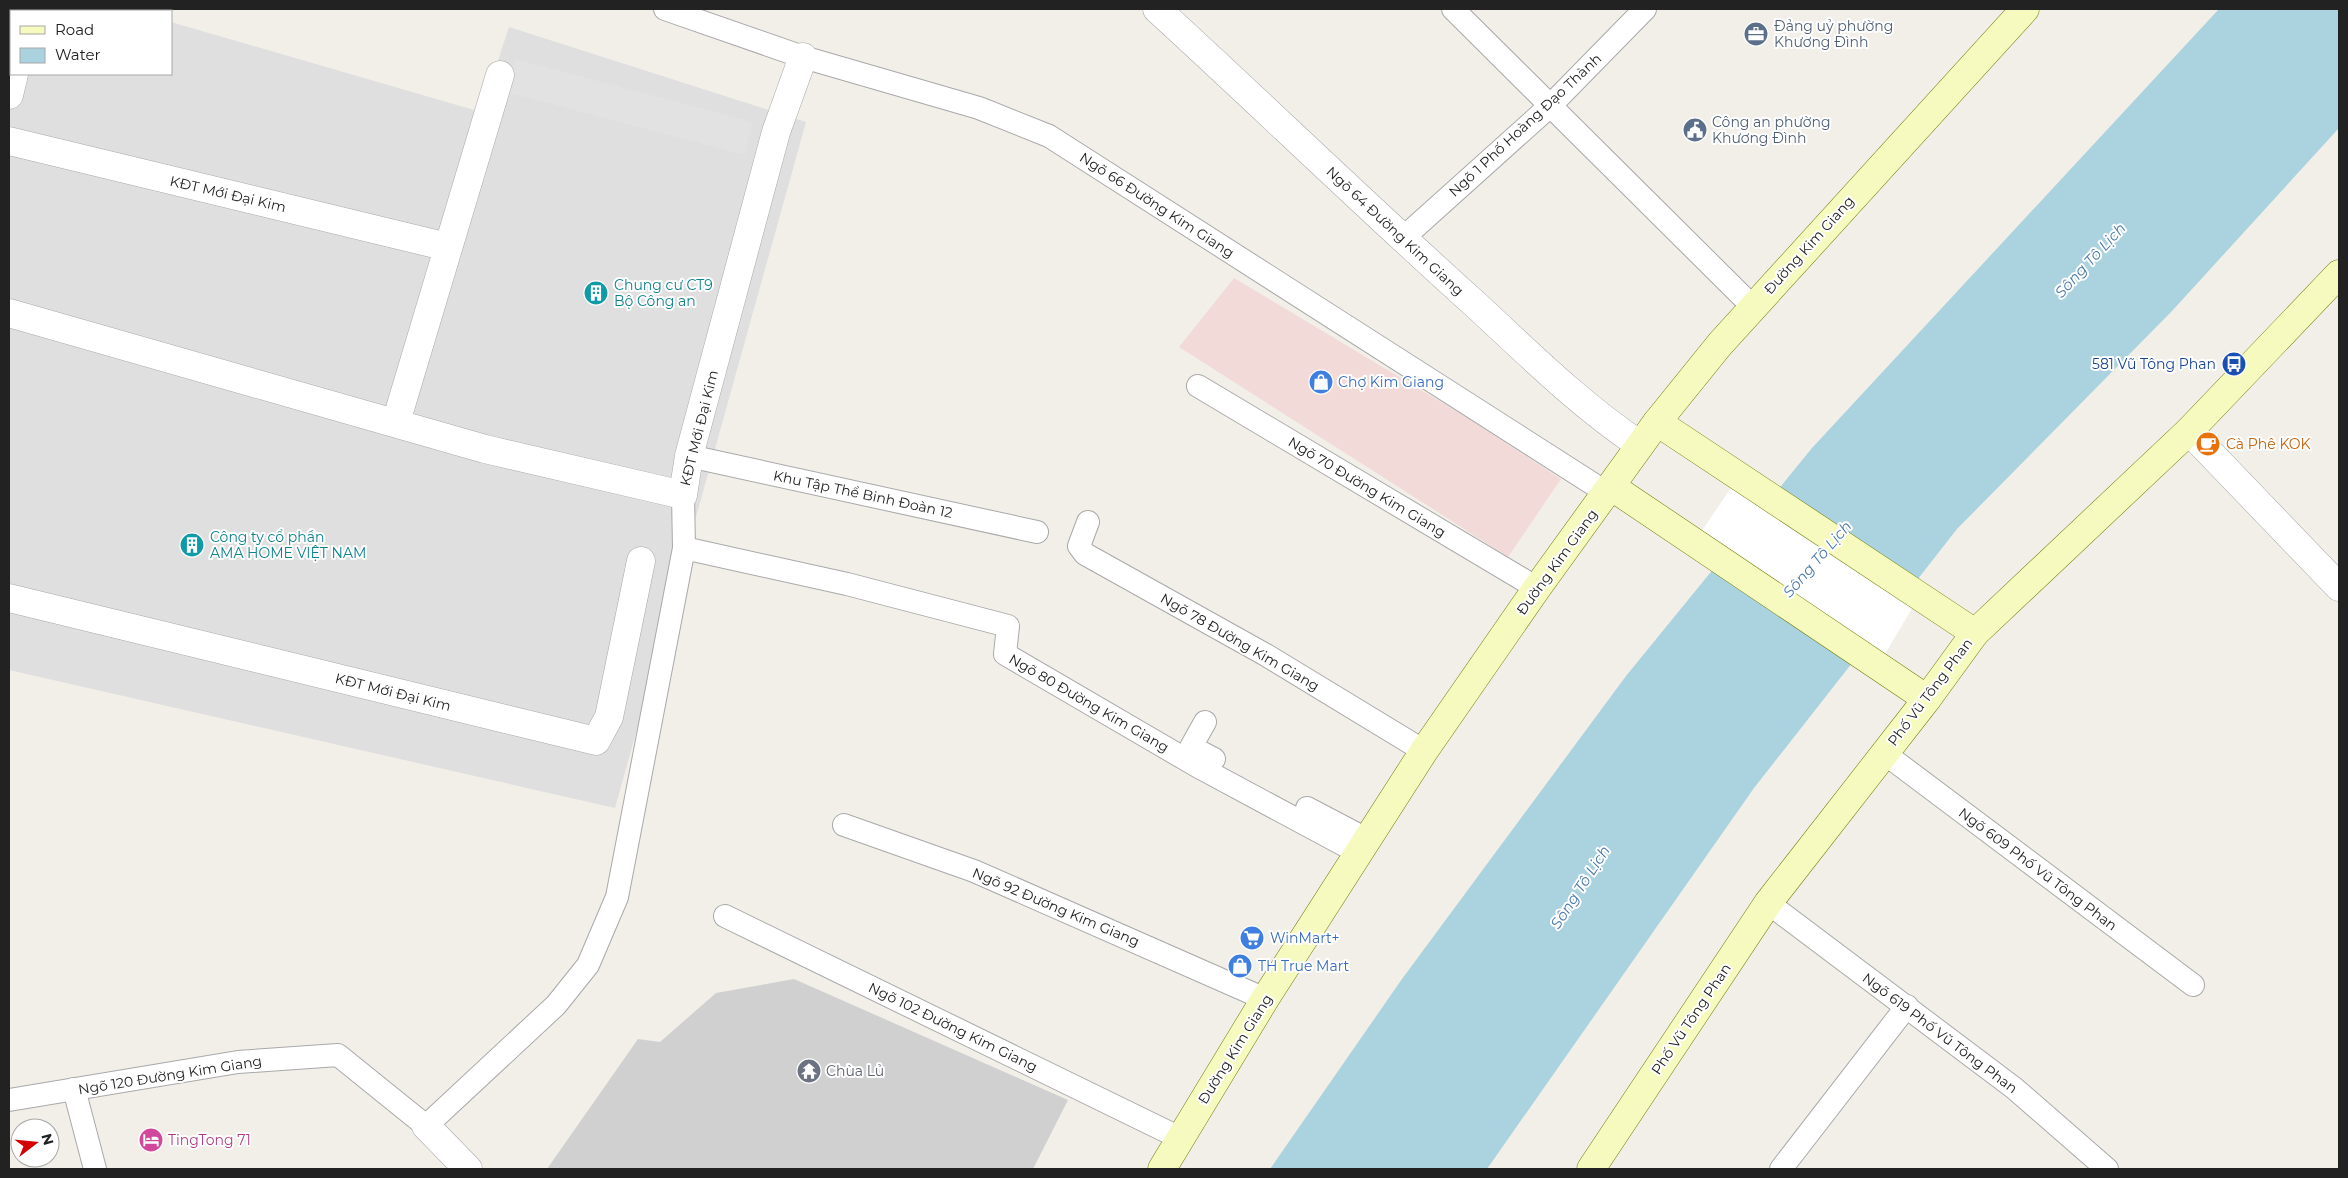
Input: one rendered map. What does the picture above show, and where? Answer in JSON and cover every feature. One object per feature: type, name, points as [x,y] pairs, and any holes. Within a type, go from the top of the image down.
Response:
[{"type":"main road","name":"Đường Kim Giang","points":[[1162,1169],[1265,999],[1424,751],[1537,588],[1640,445],[1753,307],[2016,12]]},
{"type":"main road","name":"Phố Vũ Tông Phan","points":[[1591,1169],[1768,903],[1927,699],[1975,633],[2190,431],[2339,274]]},
{"type":"main road","points":[[1657,422],[1975,633]]},
{"type":"main road","points":[[1609,490],[1695,541],[1927,699]]},
{"type":"street","name":"Ngõ 64 Đường Kim Giang","points":[[1157,9],[1402,239],[1604,421],[1640,445]]},
{"type":"street","name":"KĐT Mới Đại Kim","points":[[9,313],[396,422],[485,449],[683,495],[690,456],[776,132],[803,57]]},
{"type":"street","points":[[9,95],[14,75]]},
{"type":"street","points":[[396,422],[500,75]]},
{"type":"street","name":"KĐT Mới Đại Kim","points":[[9,141],[448,247]]},
{"type":"street","points":[[2190,431],[2339,587]]},
{"type":"street","name":"KĐT Mới Đại Kim","points":[[9,598],[596,741],[609,717],[640,561]]},
{"type":"street","name":"Ngõ 120 Đường Kim Giang","points":[[426,1126],[468,1169]]},
{"type":"lane","name":"Ngõ 66 Đường Kim Giang","points":[[665,9],[803,57],[978,108],[1049,136],[1609,490]]},
{"type":"lane","points":[[1453,9],[1753,307]]},
{"type":"lane","name":"Ngõ 1 Phố Hoàng Đạo Thành","points":[[1402,239],[1550,106],[1646,9]]},
{"type":"lane","name":"Ngõ 70 Đường Kim Giang","points":[[1198,386],[1537,588]]},
{"type":"lane","name":"Khu Tập Thể Binh Đoàn 12","points":[[690,456],[1037,532]]},
{"type":"lane","points":[[426,1126],[556,1005],[588,965],[617,897],[684,548],[683,495]]},
{"type":"lane","name":"Ngõ 78 Đường Kim Giang","points":[[1088,522],[1079,546],[1085,554],[1266,655],[1424,751]]},
{"type":"lane","name":"Ngõ 80 Đường Kim Giang","points":[[684,548],[847,584],[1008,626],[1005,654],[1198,766],[1363,846]]},
{"type":"lane","points":[[1205,722],[1191,747],[1363,846]]},
{"type":"lane","name":"Ngõ 609 Phố Vũ Tông Phan","points":[[1884,753],[2193,985]]},
{"type":"lane","name":"Ngõ 92 Đường Kim Giang","points":[[844,824],[974,871],[1265,999]]},
{"type":"lane","name":"Ngõ 619 Phố Vũ Tông Phan","points":[[1768,903],[2014,1088],[2107,1169]]},
{"type":"lane","name":"Ngõ 102 Đường Kim Giang","points":[[725,916],[1180,1138]]},
{"type":"lane","points":[[1781,1169],[1907,1006]]},
{"type":"lane","name":"Ngõ 120 Đường Kim Giang","points":[[9,1100],[238,1062],[338,1055],[426,1126]]},
{"type":"lane","points":[[74,1089],[95,1169]]},
{"type":"shaded area","points":[[9,9],[130,10],[10,10],[10,75],[172,75],[172,22],[481,112],[509,27],[806,122],[615,808],[9,670]]},
{"type":"shaded area","points":[[515,59],[753,122],[745,155],[506,92]]},
{"type":"shaded area","name":"Chợ Kim Giang","points":[[1234,278],[1466,417],[1561,479],[1508,557],[1179,347]]},
{"type":"shaded area","name":"Chùa Lủ","points":[[794,979],[1068,1100],[1033,1169],[547,1169],[638,1039],[660,1042],[716,993]]},
{"type":"water","name":"Sông Tô Lịch","points":[[2219,9],[2339,9],[2339,128],[2172,311],[1957,529],[1754,788],[1487,1169],[1270,1169],[1402,979],[1626,676],[1812,448]]},
{"type":"pier","points":[[1739,476],[1920,595],[1879,664],[1695,541]]},
{"type":"place","name":"Đảng uỷ phường Khương Đình","points":[[1756,34]]},
{"type":"place","name":"Công an phường Khương Đình","points":[[1695,130]]},
{"type":"place","name":"Chung cư CT9 Bộ Công an","points":[[596,293]]},
{"type":"place","name":"581 Vũ Tông Phan","points":[[2234,364]]},
{"type":"place","name":"Chợ Kim Giang","points":[[1321,382]]},
{"type":"place","name":"Cà Phê KOK","points":[[2208,444]]},
{"type":"place","name":"Công ty cổ phần AMA HOME VIỆT NAM","points":[[192,545]]},
{"type":"place","name":"WinMart+","points":[[1252,938]]},
{"type":"place","name":"TH True Mart","points":[[1240,966]]},
{"type":"place","name":"Chùa Lủ","points":[[809,1071]]},
{"type":"place","name":"TingTong 71","points":[[151,1140]]}]
